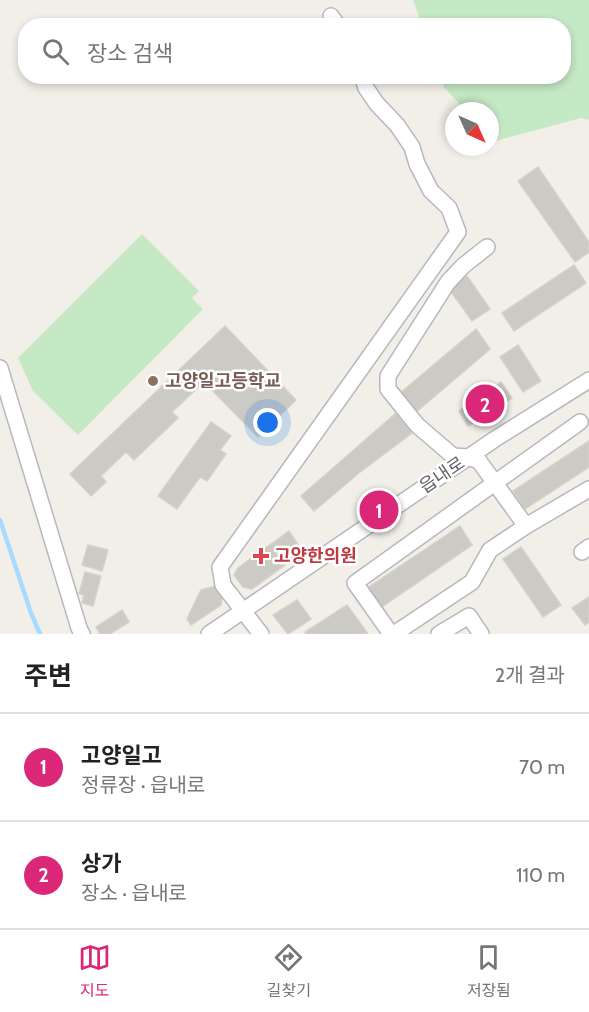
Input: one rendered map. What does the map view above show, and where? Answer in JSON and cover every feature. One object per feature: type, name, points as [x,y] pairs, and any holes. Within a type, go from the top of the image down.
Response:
[{"type":"street","points":[[261,634],[223,585],[220,567],[458,232],[449,207],[431,191],[417,164],[412,147],[397,125],[377,104],[365,84]]},
{"type":"street","points":[[487,247],[463,266],[448,282],[388,376],[388,389],[417,424],[453,456],[468,457],[479,461],[526,526]]},
{"type":"street","points":[[0,368],[82,634]]},
{"type":"street","name":"읍내로","points":[[209,634],[468,457],[589,380]]},
{"type":"street","points":[[580,422],[355,582],[392,634],[472,582],[490,550],[526,526],[587,495]]},
{"type":"street","points":[[439,634],[469,615],[481,634]]},
{"type":"green space","points":[[413,0],[589,0],[589,120],[581,118],[499,140],[499,102],[458,102],[443,84],[571,84],[571,18],[419,18]]},
{"type":"green space","points":[[142,234],[199,291],[192,298],[203,309],[78,435],[33,391],[18,358]]},
{"type":"building","points":[[538,167],[589,242],[589,252],[575,262],[518,181]]},
{"type":"building","points":[[574,265],[586,283],[514,331],[502,313]]},
{"type":"building","points":[[467,276],[490,309],[472,321],[449,289]]},
{"type":"building","points":[[225,326],[296,400],[258,437],[204,382],[172,412],[178,418],[134,460],[126,452],[101,476],[106,482],[91,496],[70,474]]},
{"type":"building","points":[[476,329],[490,349],[415,413],[399,394]]},
{"type":"building","points":[[518,345],[541,381],[523,392],[500,357]]},
{"type":"building","points":[[501,382],[512,398],[468,426],[459,411]]},
{"type":"building","points":[[396,413],[412,433],[314,511],[301,496]]},
{"type":"building","points":[[211,422],[231,436],[220,450],[226,454],[207,481],[200,477],[177,509],[158,496]]},
{"type":"building","points":[[589,441],[589,467],[525,509],[513,491]]},
{"type":"building","points":[[460,526],[472,545],[379,609],[366,589]]},
{"type":"building","points":[[289,531],[303,552],[252,589],[243,587],[234,575],[238,568]]},
{"type":"building","points":[[88,545],[108,550],[102,571],[82,565]]},
{"type":"building","points":[[521,547],[561,605],[543,617],[503,559]]},
{"type":"building","points":[[85,572],[101,576],[93,606],[82,603],[84,595],[79,594]]},
{"type":"building","points":[[215,586],[222,596],[221,605],[191,625],[187,619],[201,590]]},
{"type":"building","points":[[589,597],[589,622],[585,625],[572,608]]},
{"type":"building","points":[[297,600],[311,619],[288,634],[273,615]]},
{"type":"building","points":[[347,605],[368,634],[306,634],[305,632]]},
{"type":"building","points":[[122,610],[129,622],[110,634],[100,634],[96,627]]},
{"type":"waterway","points":[[0,520],[40,634]]},
{"type":"place","name":"고양일고등학교","points":[[153,381]]},
{"type":"place","name":"상가","points":[[485,404]]},
{"type":"place","name":"고양일고","points":[[379,510]]},
{"type":"place","name":"고양한의원","points":[[261,556]]}]
